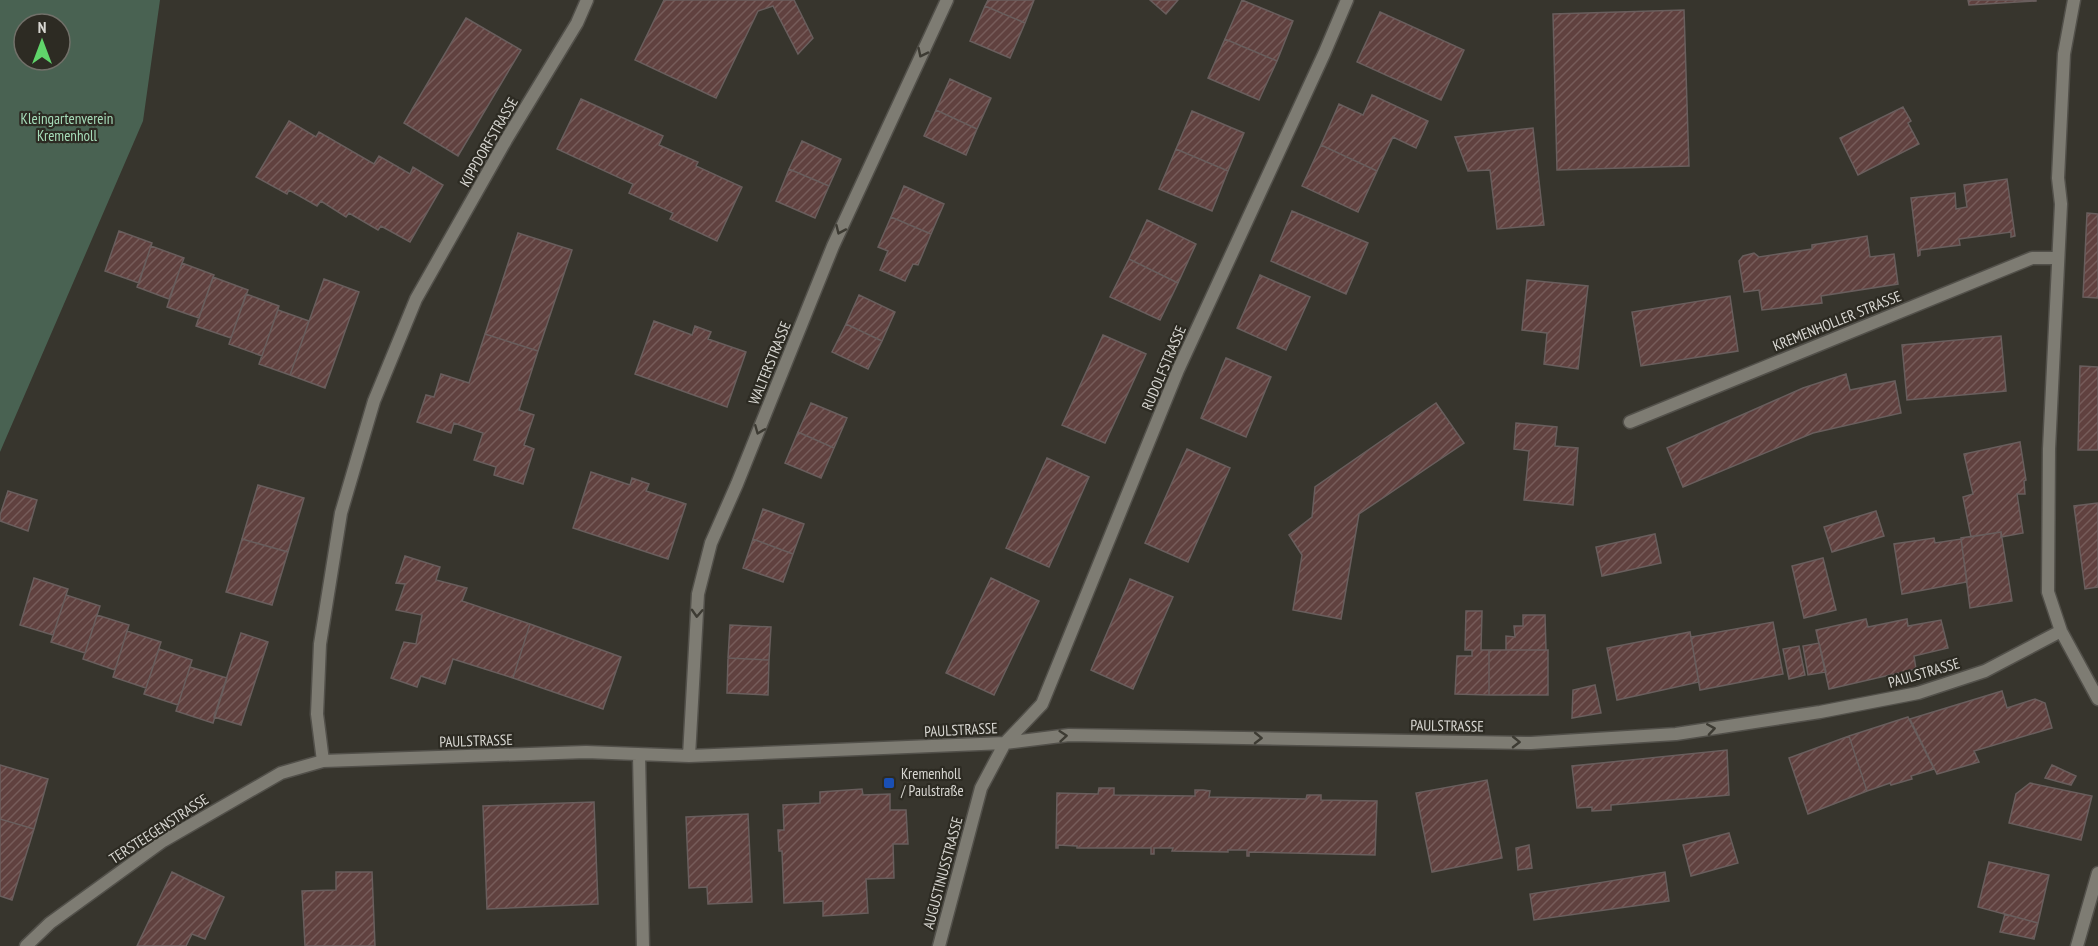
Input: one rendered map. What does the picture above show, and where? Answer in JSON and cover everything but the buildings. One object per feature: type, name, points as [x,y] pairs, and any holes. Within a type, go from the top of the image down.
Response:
[{"type":"street","name":"KIPPDORFSTRASSE","points":[[323,761],[317,714],[320,644],[341,513],[374,401],[416,299],[506,140],[577,22],[587,0]]},
{"type":"street","name":"WALTERSTRASSE","points":[[689,756],[698,594],[711,543],[833,246],[947,0]]},
{"type":"street","name":"RUDOLFSTRASSE","points":[[1005,743],[1042,704],[1178,370],[1320,65],[1347,0]]},
{"type":"street","points":[[2074,0],[2064,54],[2058,178],[2061,204],[2049,449],[2048,592],[2061,632],[2098,699]]},
{"type":"street","name":"KREMENHOLLER STRASSE","points":[[1630,422],[2032,258],[2058,258]]},
{"type":"street","name":"PAULSTRASSE","points":[[323,761],[586,752],[689,756],[1005,743],[1069,735],[1531,743],[1676,734],[1820,712],[1918,693],[1985,671],[2061,632]]},
{"type":"street","name":"AUGUSTINUSSTRASSE","points":[[939,946],[981,788],[1005,743]]},
{"type":"street","points":[[639,755],[643,946]]},
{"type":"street","name":"TERSTEEGENSTRASSE","points":[[26,946],[50,923],[163,841],[281,773],[323,761]]},
{"type":"street","points":[[2077,946],[2098,873]]},
{"type":"green space","name":"Kleingartenverein Kremenholl","points":[[0,0],[160,0],[143,121],[0,452]]},
{"type":"place","name":"Kremenholl / Paulstraße","points":[[889,783]]}]
